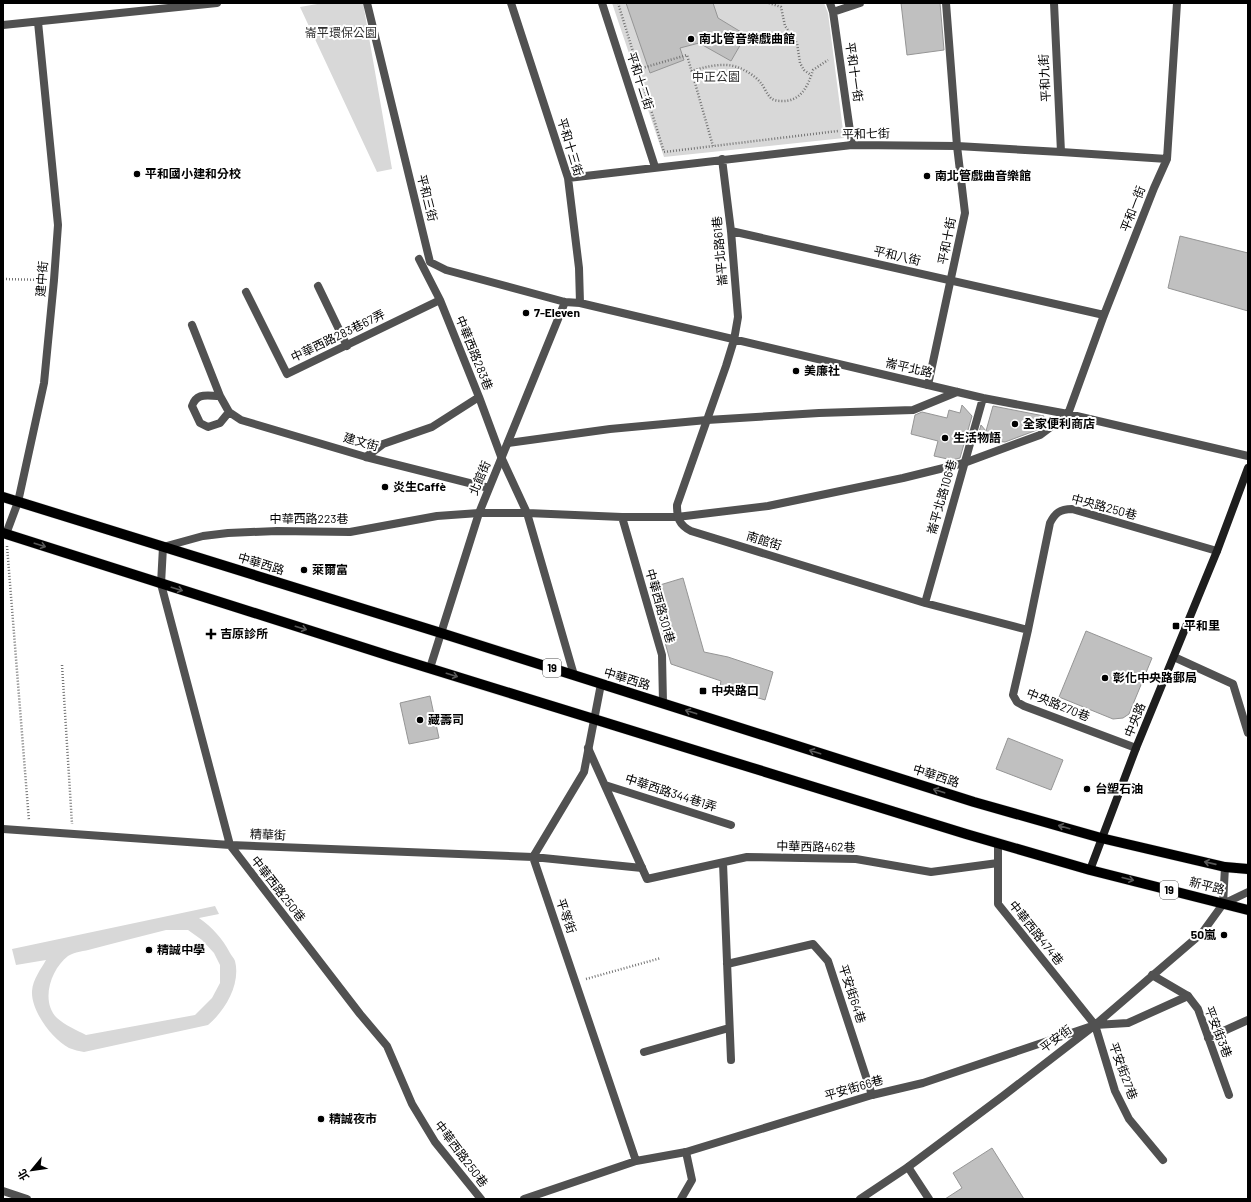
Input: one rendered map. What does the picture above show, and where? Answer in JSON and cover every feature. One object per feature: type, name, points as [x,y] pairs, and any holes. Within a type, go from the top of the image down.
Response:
[{"type":"main road","name":"中華西路","points":[[3,497],[441,633],[974,802],[1101,838],[1225,866],[1248,869]]},
{"type":"main road","name":"19","points":[[5,533],[594,720],[1090,870]]},
{"type":"main road","name":"新平路","points":[[1090,870],[1248,910]]},
{"type":"street","points":[[3,26],[192,4],[217,3]]},
{"type":"street","name":"平和三街","points":[[367,3],[430,262]]},
{"type":"street","name":"平和十三街","points":[[511,3],[568,178],[579,268],[580,303]]},
{"type":"street","name":"平和十二街","points":[[602,3],[655,167]]},
{"type":"street","name":"平和十一街","points":[[830,3],[833,12],[852,144]]},
{"type":"street","points":[[833,12],[860,3]]},
{"type":"street","name":"平和十街","points":[[928,385],[951,281],[964,213],[957,146],[946,3]]},
{"type":"street","name":"平和九街","points":[[1054,3],[1061,152]]},
{"type":"street","name":"平和一街","points":[[1068,414],[1104,315],[1167,159],[1177,3]]},
{"type":"street","name":"建中街","points":[[5,533],[18,502],[44,383],[58,225],[38,22]]},
{"type":"street","name":"平和七街","points":[[568,178],[852,144],[957,146],[1167,159]]},
{"type":"street","name":"崙平北路61巷","points":[[722,159],[731,230],[738,316],[734,340]]},
{"type":"street","name":"平和八街","points":[[731,230],[1104,315]]},
{"type":"street","name":"中華西路283巷","points":[[419,259],[440,300],[502,459],[527,514]]},
{"type":"street","points":[[425,270],[430,262],[446,270],[565,302]]},
{"type":"street","points":[[318,286],[347,346]]},
{"type":"street","name":"中華西路283巷67弄","points":[[246,292],[287,374],[440,300]]},
{"type":"street","name":"崙平北路","points":[[565,302],[580,303],[983,398],[1068,414],[1248,456]]},
{"type":"street","name":"北館街","points":[[430,668],[479,513],[565,302]]},
{"type":"street","name":"建文街","points":[[192,325],[220,396],[230,412],[241,420],[366,456],[489,488]]},
{"type":"street","points":[[677,517],[677,505],[734,340]]},
{"type":"street","points":[[508,443],[610,429],[707,420],[818,413],[913,410],[957,392]]},
{"type":"street","points":[[220,396],[200,396],[194,400],[192,406],[200,423],[208,427],[220,423],[230,412]]},
{"type":"street","points":[[366,456],[383,444],[432,428],[479,397]]},
{"type":"street","name":"崙平北路106巷","points":[[925,603],[983,398]]},
{"type":"street","name":"中華西路223巷","points":[[163,547],[204,536],[228,533],[277,531],[350,532],[437,516],[479,513],[677,517],[768,506],[903,478],[964,463],[1040,435],[1068,414]]},
{"type":"street","name":"中央路","points":[[1090,870],[1136,748],[1217,552],[1248,468]]},
{"type":"street","name":"中央路250巷","points":[[1028,630],[1050,524],[1055,514],[1063,509],[1072,509],[1217,552]]},
{"type":"street","points":[[527,514],[574,675]]},
{"type":"street","name":"中華西路301巷","points":[[622,517],[662,655],[663,703]]},
{"type":"street","name":"南館街","points":[[677,517],[684,527],[691,531],[925,603],[1028,630]]},
{"type":"street","name":"中華西路250巷","points":[[163,547],[162,584],[230,845],[360,1014],[388,1046],[412,1104],[435,1142],[481,1199]]},
{"type":"street","name":"中央路270巷","points":[[1028,630],[1014,687],[1013,695],[1017,702],[1024,706],[1136,748]]},
{"type":"street","points":[[1174,657],[1233,684],[1248,733]]},
{"type":"street","points":[[533,857],[584,772],[601,684]]},
{"type":"street","points":[[588,748],[642,868]]},
{"type":"street","name":"中華西路344巷1弄","points":[[605,785],[731,825]]},
{"type":"street","name":"精華街","points":[[3,829],[230,845],[533,857],[642,868]]},
{"type":"street","name":"中華西路474巷","points":[[998,843],[998,904],[1094,1025]]},
{"type":"street","name":"平等街","points":[[533,857],[636,1161]]},
{"type":"street","name":"中華西路462巷","points":[[642,868],[647,879],[747,857],[856,859],[931,872],[998,863]]},
{"type":"street","points":[[723,863],[731,1060]]},
{"type":"street","points":[[1225,866],[1223,904],[1248,892]]},
{"type":"street","name":"平安街","points":[[860,1199],[908,1167],[1003,1096],[1094,1025],[1202,933],[1223,904]]},
{"type":"street","name":"平安街64巷","points":[[727,964],[813,944],[828,961],[872,1095]]},
{"type":"street","name":"平安街3巷","points":[[1152,975],[1188,996],[1198,1009],[1228,1095]]},
{"type":"street","name":"平安街66巷","points":[[524,1199],[636,1161],[686,1152],[872,1095],[923,1083],[1094,1025],[1128,1023],[1188,996]]},
{"type":"street","points":[[1208,1038],[1248,1020]]},
{"type":"street","name":"平安街27巷","points":[[1094,1025],[1117,1096],[1129,1119],[1163,1160]]},
{"type":"street","points":[[644,1052],[729,1028]]},
{"type":"street","points":[[681,1199],[692,1180],[686,1152]]},
{"type":"street","points":[[908,1167],[929,1199]]},
{"type":"street","points":[[7,1194],[27,1199]]},
{"type":"path","points":[[618,3],[664,152],[838,131],[837,124]]},
{"type":"path","points":[[769,3],[781,7],[785,26],[797,43],[800,63],[804,70],[811,75]]},
{"type":"path","points":[[827,53],[829,67]]},
{"type":"path","points":[[638,69],[687,55],[713,146]]},
{"type":"path","points":[[691,71],[713,66],[731,65],[748,72],[760,82],[770,98],[778,101],[786,101],[795,99],[804,91],[809,83],[813,70],[828,60]]},
{"type":"path","points":[[3,279],[54,280]]},
{"type":"path","points":[[5,533],[29,831]]},
{"type":"path","points":[[62,665],[72,834]]},
{"type":"path","points":[[576,982],[661,958]]},
{"type":"green space","name":"崙平環保公園","points":[[323,3],[363,3],[392,169],[377,172],[300,7]]},
{"type":"green space","name":"中正公園","points":[[612,3],[824,3],[828,13],[844,138],[664,157]]},
{"type":"green space","points":[[215,906],[219,914],[199,918],[217,934],[234,959],[236,979],[234,988],[226,1005],[208,1025],[84,1052],[69,1048],[62,1044],[44,1024],[35,1007],[32,991],[34,982],[46,960],[16,965],[12,949]],"holes":[[[166,930],[188,930],[202,940],[214,953],[220,965],[220,983],[212,998],[195,1015],[86,1035],[64,1023],[57,1018],[52,1011],[49,1003],[50,986],[57,969],[68,956]]]},
{"type":"building","name":"南北管音樂戲曲館","points":[[626,3],[713,3],[718,18],[746,35],[731,61],[699,43],[680,48],[684,60],[650,73]]},
{"type":"building","points":[[901,3],[940,3],[944,50],[907,55]]},
{"type":"building","points":[[1180,236],[1248,253],[1248,311],[1168,288]]},
{"type":"building","name":"生活物語","points":[[962,405],[972,416],[960,458],[952,460],[934,456],[938,441],[911,434],[915,415],[922,412],[947,418],[949,410],[960,413]]},
{"type":"building","name":"全家便利商店","points":[[993,406],[1044,416],[1040,428],[1037,430],[1005,442],[977,439],[981,425],[986,431]]},
{"type":"building","points":[[683,578],[704,652],[728,657],[773,672],[765,700],[720,686],[721,681],[671,664],[650,588]]},
{"type":"building","name":"彰化中央路郵局","points":[[1086,631],[1152,658],[1129,714],[1123,718],[1113,719],[1059,697]]},
{"type":"building","name":"藏壽司","points":[[430,696],[439,738],[409,744],[400,703]]},
{"type":"building","points":[[1008,738],[1063,760],[1051,790],[996,769]]},
{"type":"building","points":[[992,1148],[1024,1199],[945,1199],[962,1188],[953,1173]]},
{"type":"place","name":"南北管音樂戲曲館","points":[[691,39]]},
{"type":"place","name":"平和國小建和分校","points":[[137,174]]},
{"type":"place","name":"南北管戲曲音樂館","points":[[927,176]]},
{"type":"place","name":"7-Eleven","points":[[526,313]]},
{"type":"place","name":"美廉社","points":[[796,371]]},
{"type":"place","name":"全家便利商店","points":[[1015,424]]},
{"type":"place","name":"生活物語","points":[[945,438]]},
{"type":"place","name":"炎生Caffè","points":[[385,487]]},
{"type":"place","name":"萊爾富","points":[[304,570]]},
{"type":"place","name":"平和里","points":[[1176,626]]},
{"type":"place","name":"吉原診所","points":[[211,634]]},
{"type":"place","name":"彰化中央路郵局","points":[[1105,678]]},
{"type":"place","name":"中央路口","points":[[703,691]]},
{"type":"place","name":"藏壽司","points":[[420,720]]},
{"type":"place","name":"台塑石油","points":[[1087,789]]},
{"type":"place","name":"50嵐","points":[[1224,935]]},
{"type":"place","name":"精誠中學","points":[[149,950]]},
{"type":"place","name":"精誠夜市","points":[[321,1119]]}]
